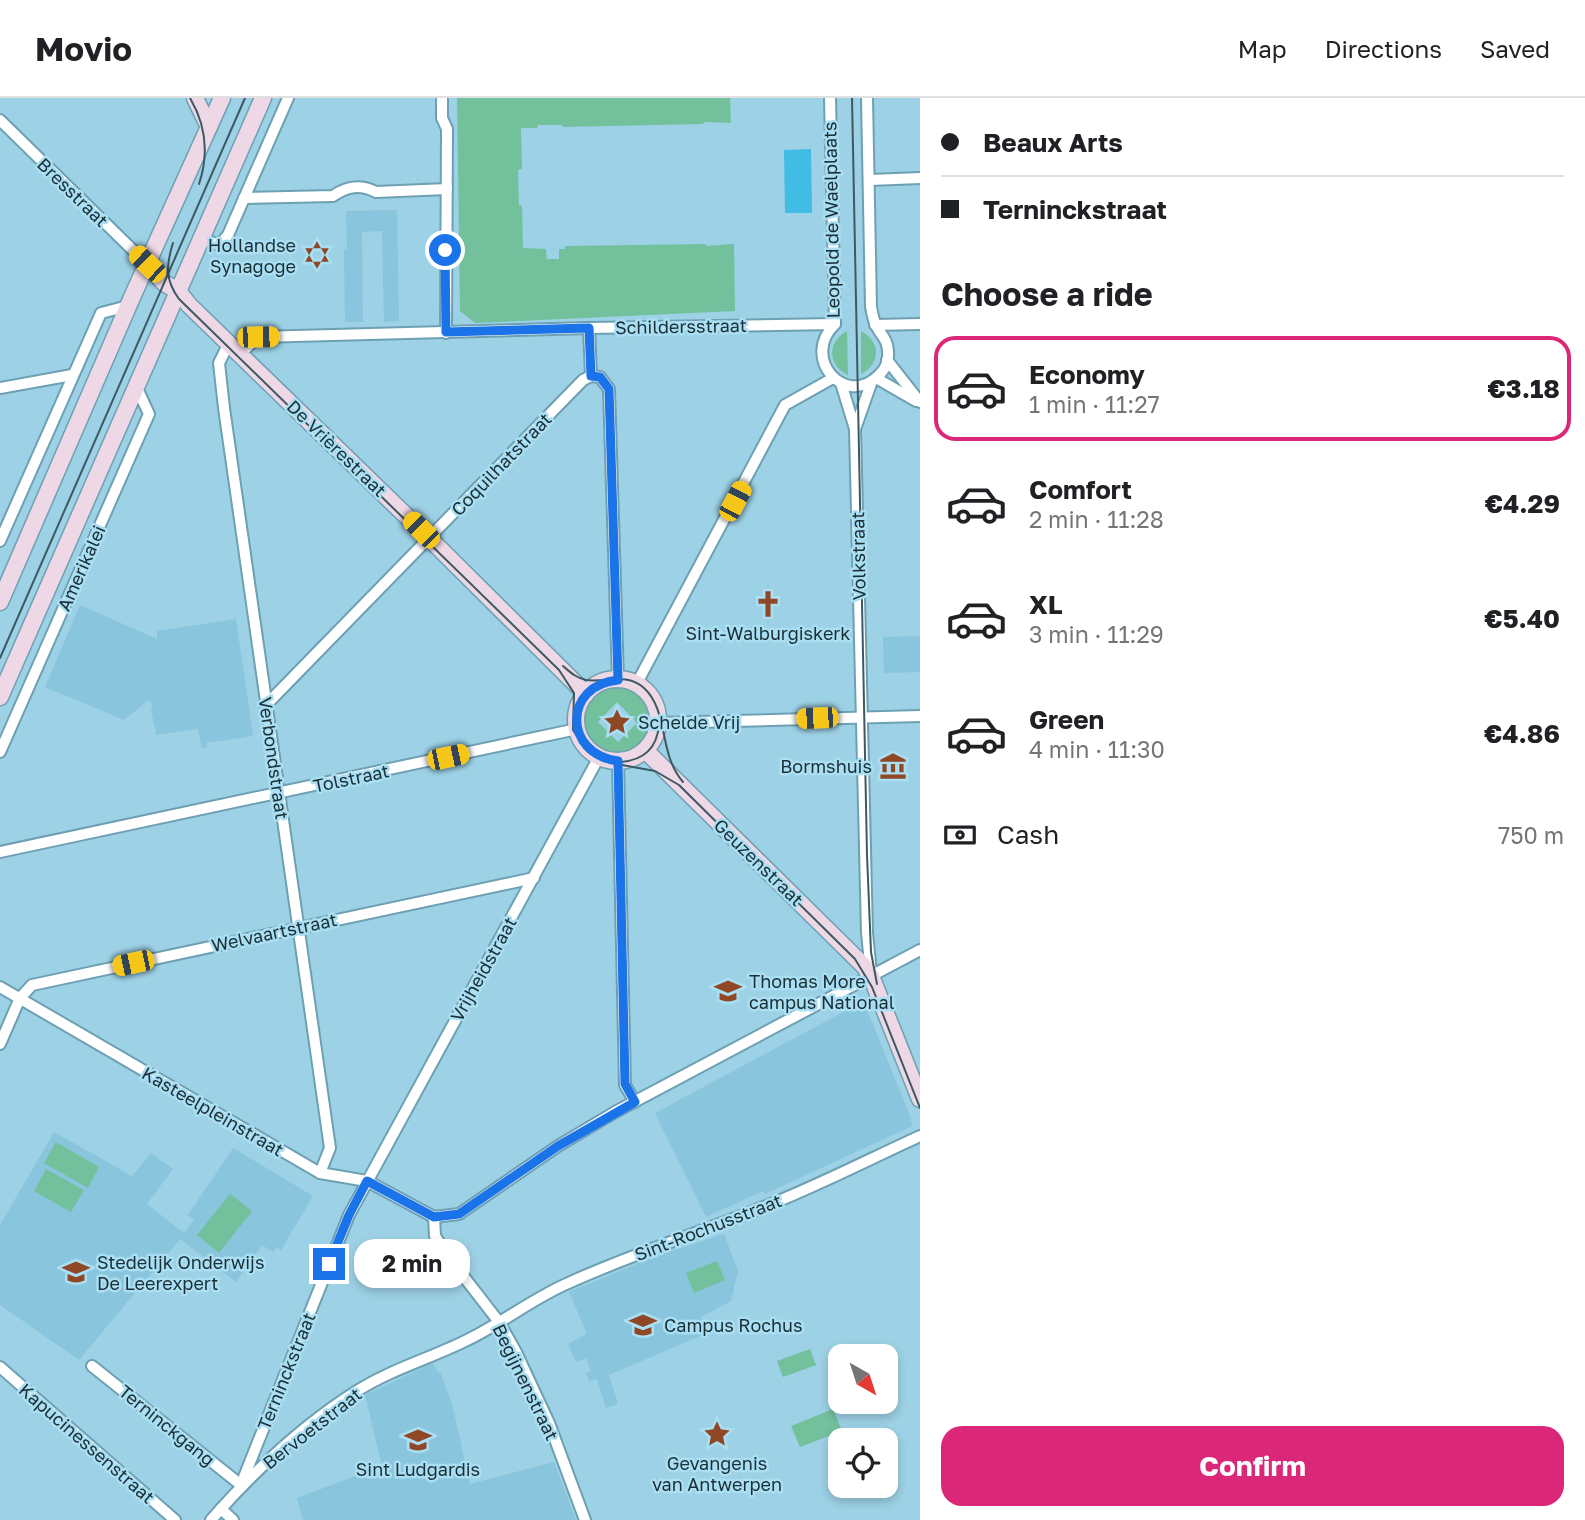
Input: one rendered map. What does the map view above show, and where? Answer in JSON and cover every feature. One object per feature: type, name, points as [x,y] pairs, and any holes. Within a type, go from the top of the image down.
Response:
[{"type":"street","points":[[195,98],[209,127]]},
{"type":"street","points":[[0,602],[128,306],[222,98]]},
{"type":"street","name":"Amerikalei","points":[[0,697],[263,98]]},
{"type":"street","points":[[202,239],[214,244],[223,241],[288,98]]},
{"type":"street","points":[[442,98],[442,118],[447,130],[446,332]]},
{"type":"street","name":"Leopold de Waelplaats","points":[[830,98],[835,324],[826,335],[822,349],[824,364],[837,380]]},
{"type":"street","points":[[637,683],[786,405],[837,380],[857,386],[874,380],[887,360],[887,342],[875,325],[871,307],[867,98]]},
{"type":"street","name":"Bresstraat","points":[[0,120],[147,264]]},
{"type":"street","points":[[870,180],[920,178]]},
{"type":"street","points":[[244,198],[333,197],[344,188],[366,187],[376,192],[447,189]]},
{"type":"street","name":"De Vrièrestraat","points":[[147,264],[164,283],[178,291],[189,305],[586,694]]},
{"type":"street","points":[[0,541],[101,313],[128,306]]},
{"type":"street","name":"Schildersstraat","points":[[234,348],[258,337],[835,324]]},
{"type":"street","points":[[875,325],[920,324]]},
{"type":"street","points":[[589,328],[591,376],[600,377],[609,389],[618,680]]},
{"type":"street","name":"Verbondstraat","points":[[234,348],[219,363],[330,1148],[320,1173]]},
{"type":"street","points":[[887,360],[920,403]]},
{"type":"street","points":[[0,388],[72,375]]},
{"type":"street","name":"Coquilhatstraat","points":[[266,705],[583,380],[591,376]]},
{"type":"street","name":"Volkstraat","points":[[837,380],[855,429],[861,717],[871,976]]},
{"type":"street","points":[[874,380],[920,403]]},
{"type":"street","name":"Volkstraat","points":[[855,429],[874,380]]},
{"type":"street","name":"Amerikalei","points":[[0,752],[149,414],[135,386]]},
{"type":"street","points":[[618,680],[637,683],[655,705],[659,723],[654,738],[645,750],[633,758],[618,761],[599,757],[583,742],[577,729],[577,714],[586,694],[600,683],[618,680]]},
{"type":"street","points":[[659,723],[920,716]]},
{"type":"street","name":"Tolstraat","points":[[0,852],[577,729]]},
{"type":"street","name":"Geuzenstraat","points":[[645,750],[849,949],[871,976],[920,1100]]},
{"type":"street","name":"Vrijheidstraat","points":[[367,1181],[599,757]]},
{"type":"street","points":[[618,761],[625,1084],[635,1102]]},
{"type":"street","name":"Welvaartstraat","points":[[20,998],[32,985],[534,878]]},
{"type":"street","points":[[434,1217],[459,1214],[558,1146],[920,950]]},
{"type":"street","name":"Kasteelpleinstraat","points":[[0,987],[320,1173],[367,1181],[434,1217]]},
{"type":"street","points":[[0,1044],[20,998]]},
{"type":"street","name":"Sint-Rochusstraat","points":[[499,1322],[565,1284],[660,1245],[777,1202],[920,1136]]},
{"type":"street","name":"Terninckstraat","points":[[241,1485],[349,1215],[367,1181]]},
{"type":"street","name":"Begijnenstraat","points":[[434,1217],[435,1236],[441,1246],[499,1322],[516,1352],[549,1423],[585,1520]]},
{"type":"street","name":"Bervoetstraat","points":[[241,1485],[283,1448],[357,1391],[388,1374],[464,1342],[499,1322]]},
{"type":"street","name":"Terninckgang","points":[[92,1366],[241,1485]]},
{"type":"street","name":"Kapucinessenstraat","points":[[0,1367],[175,1520]]},
{"type":"street","points":[[211,1520],[241,1485]]},
{"type":"street","points":[[221,1509],[233,1520]]},
{"type":"shaded area","points":[[811,149],[812,213],[785,213],[784,150]]},
{"type":"shaded area","points":[[397,210],[399,321],[384,322],[382,231],[362,232],[363,322],[345,322],[346,211]]},
{"type":"shaded area","points":[[80,605],[157,639],[157,631],[236,619],[253,736],[206,743],[207,747],[202,748],[198,729],[156,735],[151,709],[153,705],[149,700],[124,720],[45,687]]},
{"type":"shaded area","points":[[920,636],[920,672],[884,673],[883,637]]},
{"type":"shaded area","points":[[860,1003],[864,1004],[872,1022],[912,1126],[765,1194],[763,1191],[706,1217],[655,1113]]},
{"type":"shaded area","name":"Stedelijk Onderwijs De Leerexpert","points":[[54,1132],[132,1176],[151,1153],[173,1169],[147,1204],[184,1233],[194,1220],[188,1215],[233,1148],[313,1196],[281,1250],[277,1247],[273,1252],[262,1245],[236,1282],[180,1239],[79,1360],[0,1305],[0,1225]]},
{"type":"shaded area","name":"Campus Rochus","points":[[724,1234],[738,1271],[731,1301],[701,1317],[707,1333],[609,1375],[618,1404],[606,1408],[597,1379],[589,1381],[586,1374],[591,1371],[586,1358],[576,1362],[568,1344],[587,1334],[569,1292],[656,1256]]},
{"type":"shaded area","name":"Sint Ludgardis","points":[[433,1363],[438,1373],[440,1372],[452,1404],[470,1484],[554,1462],[576,1520],[303,1520],[297,1498],[382,1466],[365,1395]]},
{"type":"green space","points":[[457,98],[730,98],[731,123],[563,127],[538,125],[537,128],[521,128],[522,169],[518,170],[523,248],[546,249],[547,259],[559,259],[559,249],[565,249],[565,246],[734,244],[735,311],[475,323],[460,311]]},
{"type":"green space","points":[[847,331],[848,375],[836,365],[832,353],[836,341]]},
{"type":"green space","points":[[861,331],[868,335],[876,352],[868,370],[861,374]]},
{"type":"green space","points":[[611,683],[635,688],[649,700],[654,716],[651,733],[642,748],[628,758],[611,760],[592,750],[580,731],[580,711],[592,694]],"holes":[[[617,702],[637,723],[618,742],[598,722]]]},
{"type":"green space","points":[[56,1142],[99,1167],[88,1188],[44,1163]]},
{"type":"green space","points":[[46,1169],[84,1190],[71,1212],[34,1191]]},
{"type":"green space","points":[[230,1194],[252,1211],[219,1253],[197,1235]]},
{"type":"green space","points":[[717,1261],[725,1280],[694,1293],[686,1273]]},
{"type":"green space","points":[[810,1349],[816,1365],[783,1377],[777,1361]]},
{"type":"green space","points":[[828,1411],[828,1414],[835,1414],[841,1428],[828,1428],[828,1436],[800,1447],[791,1426]]},
{"type":"tram line","points":[[190,98],[203,129],[205,151],[199,184]]},
{"type":"tram line","points":[[0,658],[245,98]]},
{"type":"tram line","points":[[852,98],[867,855],[871,952],[877,984]]},
{"type":"tram line","points":[[173,243],[168,272],[171,285],[179,299],[559,670],[574,693],[573,730],[587,751],[611,763],[655,771],[679,785],[855,959],[872,987],[920,1108]]},
{"type":"tram line","points":[[563,666],[582,679],[630,680],[644,688],[657,708],[670,758],[683,782]]},
{"type":"tram line","points":[[621,762],[636,759],[648,751],[658,733],[659,725]]},
{"type":"place","name":"Hollandse Synagoge","points":[[317,255]]},
{"type":"place","name":"Sint-Walburgiskerk","points":[[768,604]]},
{"type":"place","name":"Schelde Vrij","points":[[617,722]]},
{"type":"place","name":"Bormshuis","points":[[893,766]]},
{"type":"place","name":"Thomas More campus National","points":[[728,991]]},
{"type":"place","name":"Stedelijk Onderwijs De Leerexpert","points":[[76,1272]]},
{"type":"place","name":"Campus Rochus","points":[[643,1325]]},
{"type":"place","name":"Gevangenis van Antwerpen","points":[[717,1434]]},
{"type":"place","name":"Sint Ludgardis","points":[[418,1440]]},
{"type":"route","points":[[329,1264],[349,1215],[367,1181],[434,1217],[459,1214],[558,1146],[635,1102],[625,1084],[618,761],[593,753],[583,742],[577,729],[577,714],[586,694],[600,683],[618,680],[609,389],[600,377],[591,376],[589,328],[446,332],[445,250]]}]
